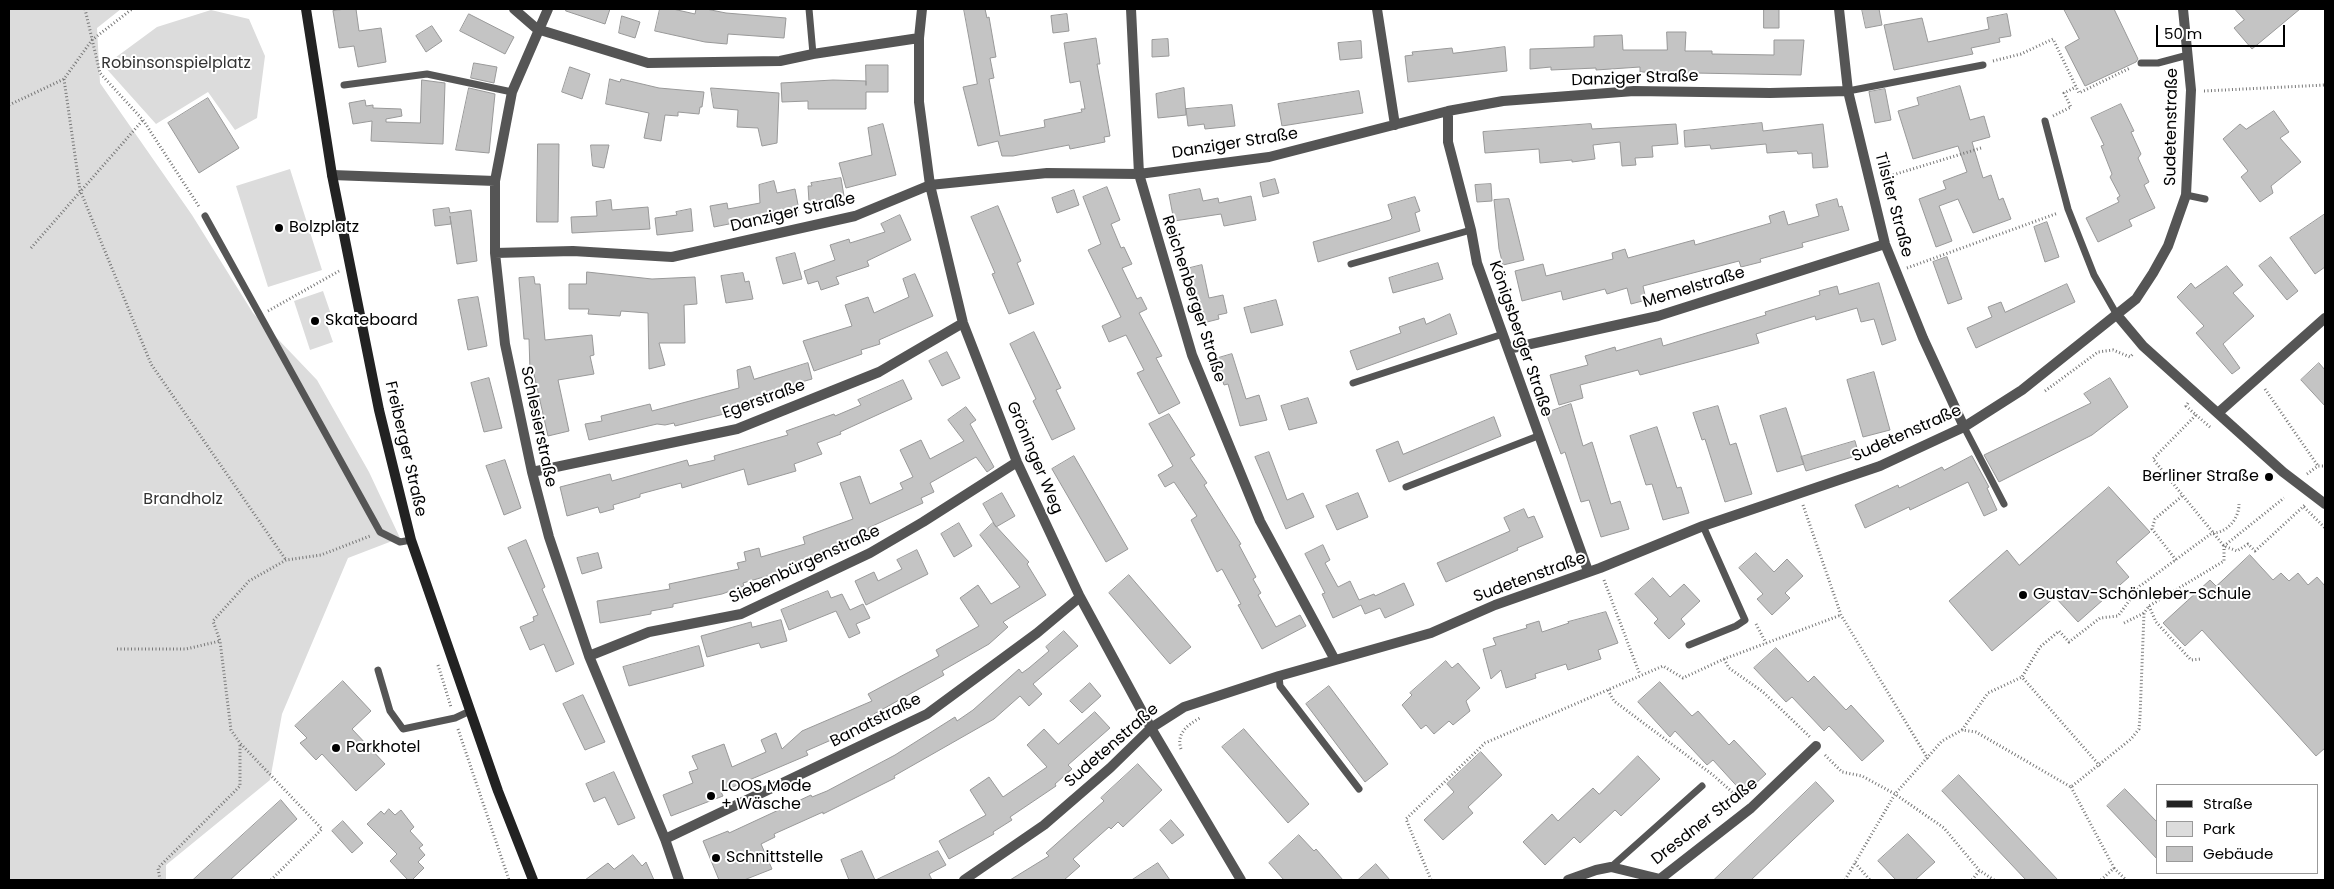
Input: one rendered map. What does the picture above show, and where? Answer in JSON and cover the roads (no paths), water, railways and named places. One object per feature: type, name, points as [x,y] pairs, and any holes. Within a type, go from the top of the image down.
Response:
[{"type":"main road","name":"Freiberger Straße","points":[[306,9],[332,175],[379,410],[410,540],[498,791],[533,880]]},
{"type":"street","points":[[514,9],[537,29],[648,63],[780,61],[812,54],[919,38]]},
{"type":"street","name":"Schlesierstraße","points":[[548,9],[537,29],[512,92],[494,181],[495,252],[505,344],[532,472],[549,537],[589,656],[665,839],[679,880]]},
{"type":"street","name":"Gröninger Weg","points":[[922,9],[919,38],[919,102],[930,185],[963,323],[1017,462],[1080,597],[1151,728],[1241,880]]},
{"type":"street","name":"Reichenberger Straße","points":[[1131,9],[1138,174],[1192,355],[1260,522],[1335,660]]},
{"type":"street","points":[[1377,9],[1395,125]]},
{"type":"street","name":"Tilsiter Straße","points":[[1839,9],[1848,91],[1885,244],[1964,427]]},
{"type":"street","name":"Sudetenstraße","points":[[964,880],[1044,825],[1110,768],[1151,728],[1184,707],[1279,676],[1431,633],[1495,605],[1600,568],[1703,526],[1880,466],[1964,427],[2022,390],[2136,299],[2153,274],[2168,246],[2186,195],[2191,90],[2183,9]]},
{"type":"street","name":"Danziger Straße","points":[[495,252],[573,251],[672,257],[855,216],[930,185],[1047,174],[1138,174],[1269,157],[1448,111],[1503,101],[1634,91],[1770,94],[1848,91]]},
{"type":"street","name":"Königsberger Straße","points":[[1448,111],[1448,142],[1472,230],[1477,263],[1588,572]]},
{"type":"street","points":[[332,175],[494,181]]},
{"type":"street","name":"Memelstraße","points":[[1508,349],[1658,316],[1885,244]]},
{"type":"street","points":[[2117,315],[2143,346],[2312,496],[2325,504]]},
{"type":"street","points":[[2218,413],[2325,318]]},
{"type":"street","name":"Egerstraße","points":[[532,472],[736,429],[879,372],[963,323]]},
{"type":"street","name":"Siebenbürgenstraße","points":[[589,656],[649,632],[741,614],[870,553],[1017,462]]},
{"type":"street","name":"Banatstraße","points":[[665,839],[927,714],[1037,633],[1080,597]]},
{"type":"street","name":"Dresdner Straße","points":[[1568,880],[1611,867],[1660,880],[1751,808],[1816,746]]},
{"type":"lane","points":[[808,9],[812,54]]},
{"type":"lane","points":[[2141,63],[2158,63],[2188,55]]},
{"type":"lane","name":"Danziger Straße","points":[[1848,91],[1983,65]]},
{"type":"lane","points":[[344,84],[428,74],[512,92]]},
{"type":"lane","points":[[2045,120],[2068,209],[2094,276],[2117,315]]},
{"type":"lane","points":[[2186,195],[2205,199]]},
{"type":"lane","points":[[205,216],[380,532],[400,542],[410,540]]},
{"type":"lane","points":[[1351,264],[1472,230]]},
{"type":"lane","points":[[1353,383],[1503,334]]},
{"type":"lane","points":[[1964,427],[2004,504]]},
{"type":"lane","points":[[1406,487],[1538,436]]},
{"type":"lane","points":[[1689,645],[1736,626],[1745,620],[1703,526]]},
{"type":"lane","points":[[378,670],[390,711],[403,729],[455,718],[470,712]]},
{"type":"lane","points":[[1279,676],[1280,686],[1359,789]]},
{"type":"lane","points":[[1611,867],[1702,786]]},
{"type":"place","name":"Bolzplatz","points":[[279,228]]},
{"type":"place","name":"Skateboard","points":[[315,321]]},
{"type":"place","name":"Berliner Straße","points":[[2269,477]]},
{"type":"place","name":"Gustav-Schönleber-Schule","points":[[2023,595]]},
{"type":"place","name":"Parkhotel","points":[[336,748]]},
{"type":"place","name":"LOOS Mode + Wäsche","points":[[711,796]]},
{"type":"place","name":"Schnittstelle","points":[[716,858]]},
{"type":"park label","name":"Robinsonspielplatz","points":[[176,64]]},
{"type":"park label","name":"Brandholz","points":[[183,500]]}]
